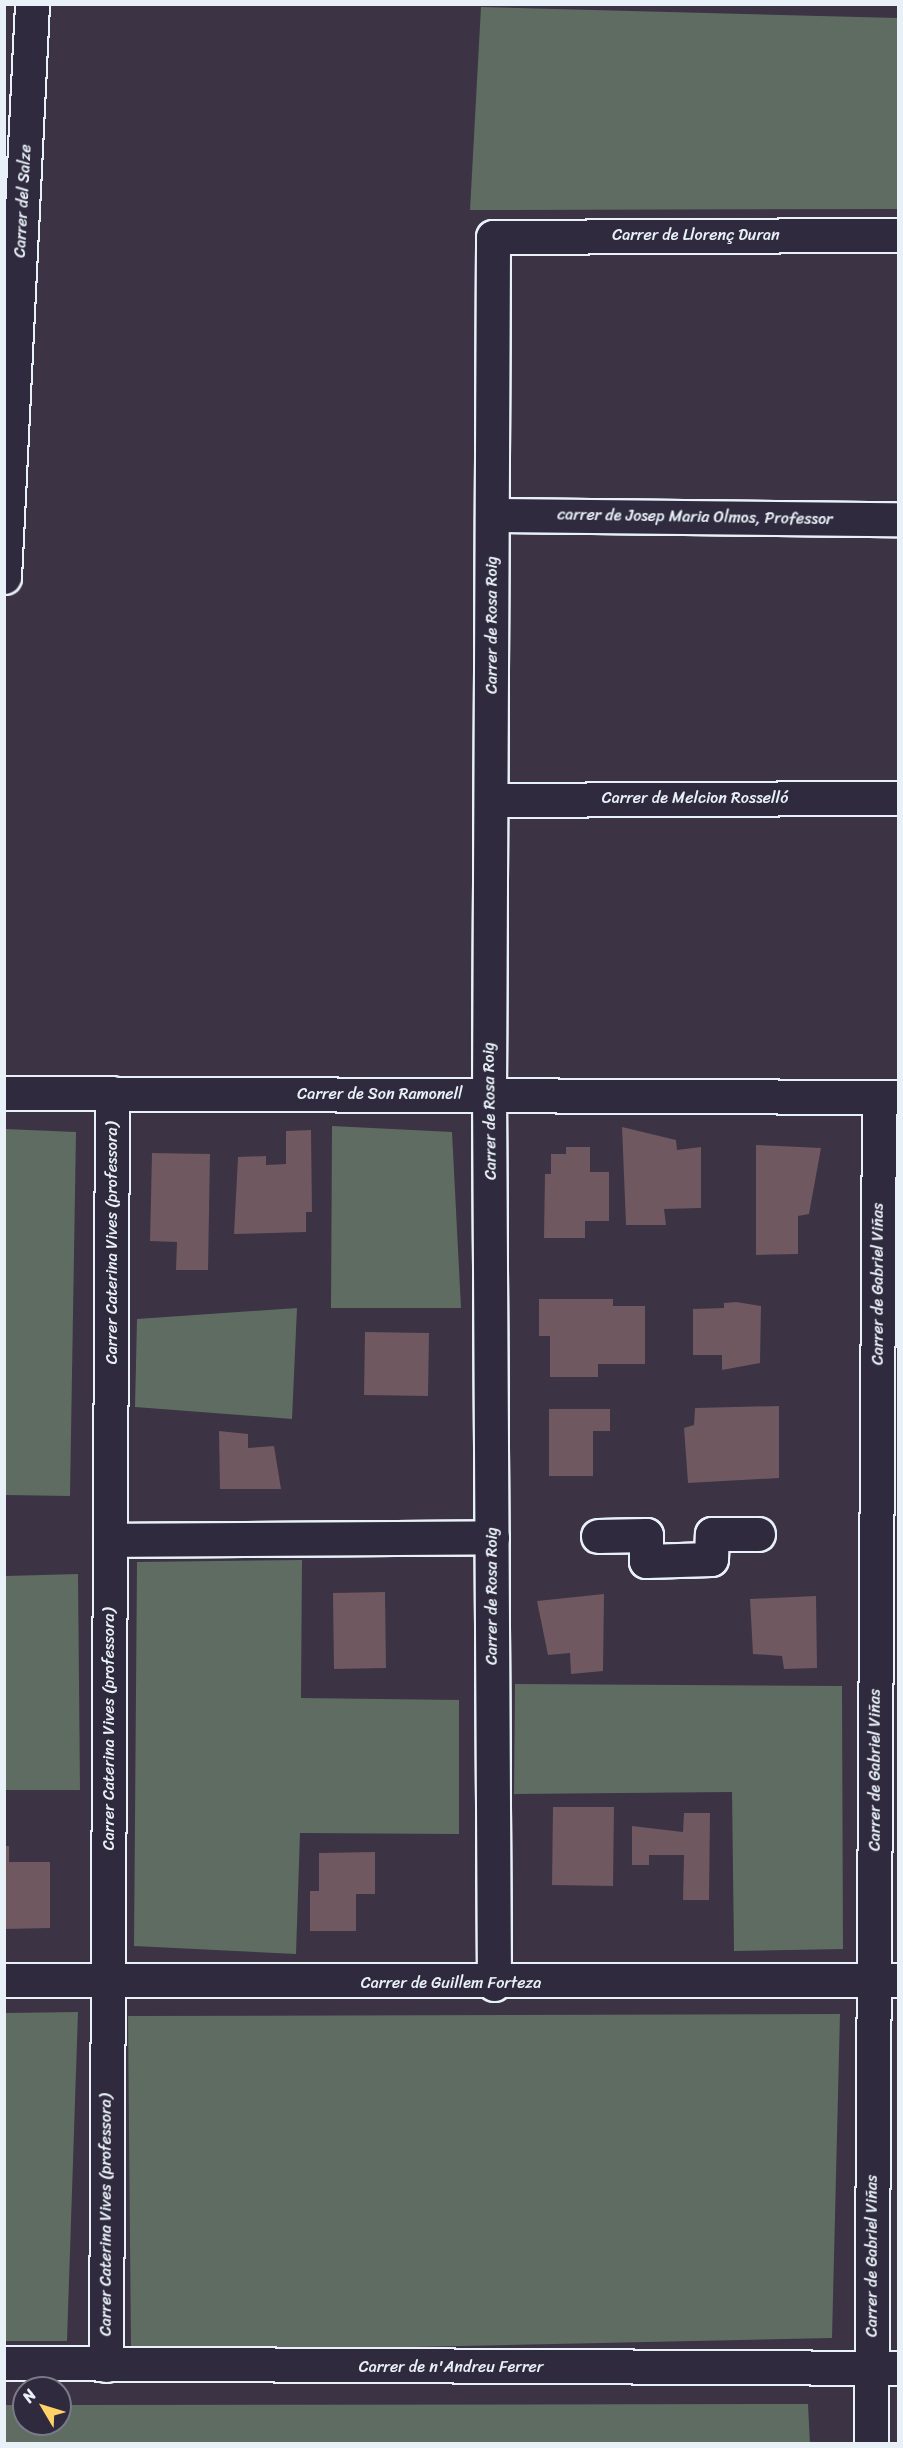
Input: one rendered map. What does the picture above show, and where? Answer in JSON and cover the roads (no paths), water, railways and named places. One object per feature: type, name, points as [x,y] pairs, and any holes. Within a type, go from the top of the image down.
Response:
[{"type":"street","name":"Carrer del Salze","points":[[4,578],[32,4]]},
{"type":"street","name":"Carrer de Llorenç Duran","points":[[493,237],[898,235]]},
{"type":"street","name":"Carrer de Rosa Roig","points":[[493,237],[489,1094],[494,1984]]},
{"type":"street","name":"carrer de Josep Maria Olmos, Professor","points":[[492,515],[898,519]]},
{"type":"street","name":"Carrer de Melcion Rosselló","points":[[492,800],[898,798]]},
{"type":"street","name":"Carrer de Son Ramonell","points":[[4,1093],[889,1097]]},
{"type":"street","name":"Carrer Caterina Vives (professora)","points":[[106,2365],[112,1093]]},
{"type":"street","name":"Carrer de Gabriel Viñas","points":[[871,2444],[885,2368],[889,1097]]},
{"type":"street","points":[[598,1536],[646,1535],[646,1561],[711,1559],[712,1534],[758,1534]]},
{"type":"street","points":[[110,1540],[492,1537]]},
{"type":"street","name":"Carrer de Guillem Forteza","points":[[4,1980],[494,1984],[886,1980]]},
{"type":"street","name":"Carrer de n'Andreu Ferrer","points":[[4,2363],[885,2368]]}]
